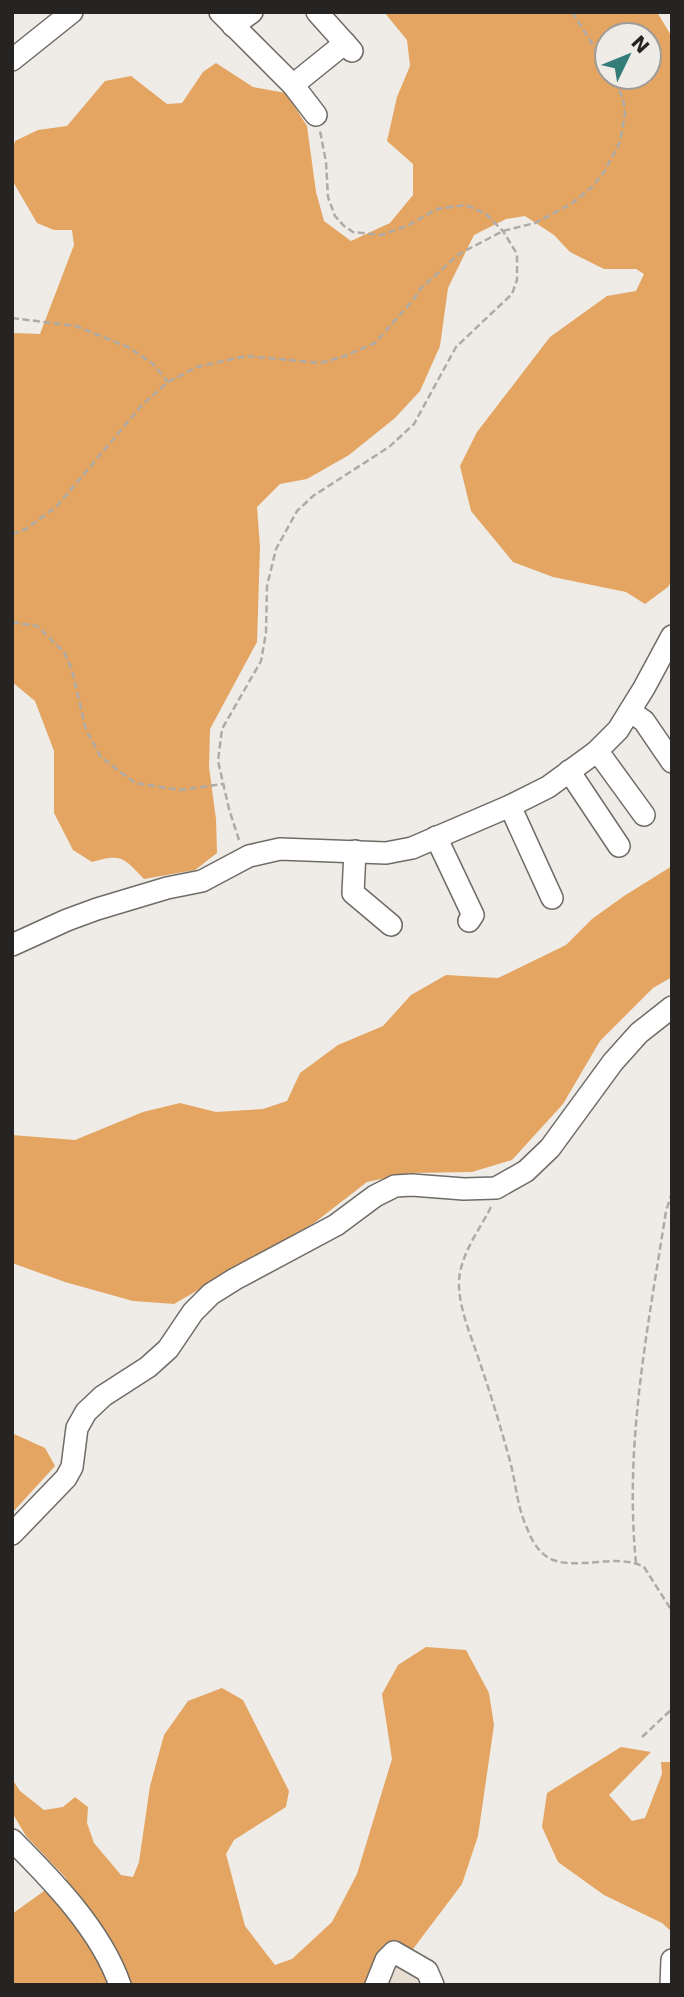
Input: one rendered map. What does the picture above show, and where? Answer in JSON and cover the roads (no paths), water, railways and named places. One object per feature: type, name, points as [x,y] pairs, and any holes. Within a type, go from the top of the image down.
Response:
[{"type":"street","points":[[12,60],[72,12]]},
{"type":"street","points":[[252,12],[227,19],[293,85],[316,115]]},
{"type":"street","points":[[293,85],[349,47],[317,12]]},
{"type":"street","points":[[12,946],[97,909],[167,888],[202,881],[249,856],[280,849],[386,852],[412,848],[510,806],[548,787],[596,752],[618,730],[672,636]]},
{"type":"street","points":[[630,711],[644,721],[672,762]]},
{"type":"street","points":[[596,752],[644,815]]},
{"type":"street","points":[[569,772],[619,846]]},
{"type":"street","points":[[510,806],[552,898]]},
{"type":"street","points":[[436,837],[473,915],[469,921]]},
{"type":"street","points":[[355,851],[353,893],[391,925]]},
{"type":"street","points":[[12,1534],[66,1478],[72,1467],[77,1428],[86,1412],[103,1396],[148,1367],[168,1349],[193,1312],[211,1294],[336,1225],[376,1196],[395,1186],[496,1188],[526,1171],[550,1148],[613,1062],[639,1033],[672,1007]]},
{"type":"street","points":[[12,1840],[55,1883],[71,1904],[107,1955],[120,1985]]},
{"type":"street","points":[[376,1985],[386,1960],[394,1952],[427,1971],[433,1985]]},
{"type":"street","points":[[671,1985],[672,1961]]}]
